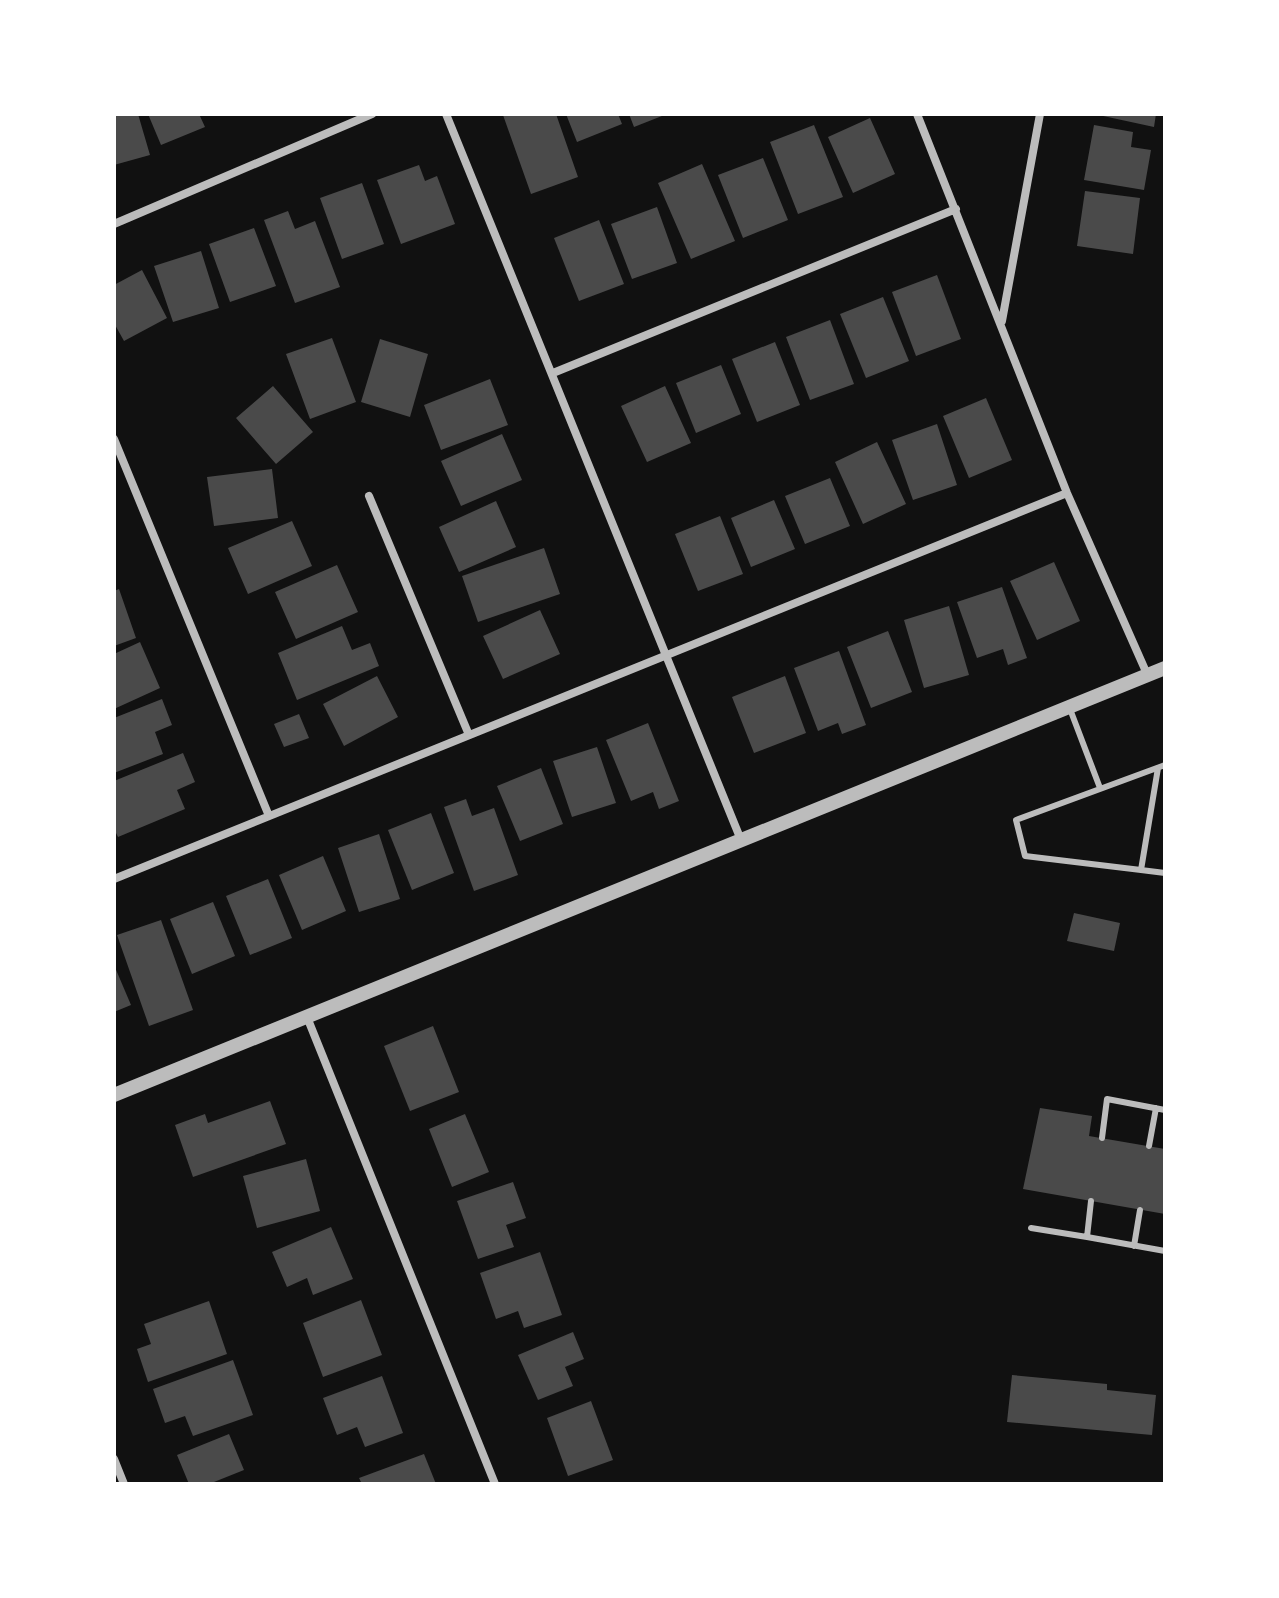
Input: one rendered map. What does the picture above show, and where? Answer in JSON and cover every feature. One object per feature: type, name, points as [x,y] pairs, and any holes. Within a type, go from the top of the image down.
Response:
[{"type":"street","points":[[114,224],[372,114]]},
{"type":"street","points":[[446,114],[741,840]]},
{"type":"street","points":[[917,114],[1002,321],[1067,493],[1147,674]]},
{"type":"street","points":[[1002,321],[1040,114]]},
{"type":"street","points":[[553,373],[956,209]]},
{"type":"street","points":[[114,439],[269,816]]},
{"type":"street","points":[[114,879],[1067,493]]},
{"type":"street","points":[[369,496],[469,735]]},
{"type":"street","points":[[114,1095],[1165,668]]},
{"type":"street","points":[[307,1017],[495,1484]]},
{"type":"street","points":[[114,1459],[124,1484]]},
{"type":"lane","points":[[1068,706],[1100,788]]},
{"type":"lane","points":[[1162,767],[1016,820],[1025,856],[1165,873]]},
{"type":"lane","points":[[1141,870],[1162,767]]},
{"type":"lane","points":[[1102,1138],[1107,1099],[1165,1110]]},
{"type":"lane","points":[[1149,1146],[1156,1108]]},
{"type":"lane","points":[[1087,1237],[1091,1201]]},
{"type":"lane","points":[[1134,1246],[1140,1210]]},
{"type":"lane","points":[[1031,1228],[1165,1251]]},
{"type":"building","points":[[114,114],[138,114],[150,155],[114,165]]},
{"type":"building","points":[[148,114],[199,114],[205,127],[161,145]]},
{"type":"building","points":[[556,114],[578,177],[531,194],[503,115]]},
{"type":"building","points":[[566,114],[618,114],[622,124],[577,142]]},
{"type":"building","points":[[629,114],[667,114],[634,127]]},
{"type":"building","points":[[1094,114],[1156,114],[1154,127]]},
{"type":"building","points":[[870,118],[895,174],[853,193],[828,137]]},
{"type":"building","points":[[814,125],[843,197],[798,214],[770,142]]},
{"type":"building","points":[[1094,125],[1133,132],[1131,147],[1151,150],[1144,190],[1084,180]]},
{"type":"building","points":[[763,158],[788,220],[743,238],[718,175]]},
{"type":"building","points":[[702,164],[735,241],[691,259],[658,183]]},
{"type":"building","points":[[419,165],[425,181],[437,176],[455,224],[401,244],[377,180]]},
{"type":"building","points":[[362,183],[384,244],[342,259],[320,198]]},
{"type":"building","points":[[1085,191],[1140,198],[1133,254],[1077,246]]},
{"type":"building","points":[[657,207],[677,263],[632,279],[611,224]]},
{"type":"building","points":[[288,211],[295,229],[315,221],[340,287],[295,303],[264,220]]},
{"type":"building","points":[[599,220],[624,284],[579,301],[554,238]]},
{"type":"building","points":[[254,228],[276,286],[230,302],[209,244]]},
{"type":"building","points":[[201,251],[219,308],[173,322],[154,266]]},
{"type":"building","points":[[142,270],[167,318],[124,341],[114,323],[114,285]]},
{"type":"building","points":[[937,275],[961,339],[916,356],[892,292]]},
{"type":"building","points":[[883,297],[909,361],[866,378],[840,314]]},
{"type":"building","points":[[830,320],[854,384],[810,400],[786,337]]},
{"type":"building","points":[[332,338],[356,402],[310,419],[286,354]]},
{"type":"building","points":[[380,339],[428,354],[410,417],[361,402]]},
{"type":"building","points":[[775,342],[800,405],[757,422],[732,359]]},
{"type":"building","points":[[721,365],[741,414],[696,433],[676,383]]},
{"type":"building","points":[[490,379],[508,425],[441,450],[424,405]]},
{"type":"building","points":[[273,386],[313,432],[276,464],[236,418]]},
{"type":"building","points":[[665,386],[691,443],[647,462],[621,406]]},
{"type":"building","points":[[986,398],[1012,460],[969,478],[943,416]]},
{"type":"building","points":[[937,424],[957,485],[913,500],[892,440]]},
{"type":"building","points":[[502,434],[522,480],[461,506],[441,461]]},
{"type":"building","points":[[877,442],[906,504],[863,524],[835,462]]},
{"type":"building","points":[[272,469],[278,518],[214,526],[207,477]]},
{"type":"building","points":[[830,478],[850,526],[805,544],[785,496]]},
{"type":"building","points":[[774,500],[795,549],[751,567],[731,518]]},
{"type":"building","points":[[496,501],[516,547],[459,572],[439,527]]},
{"type":"building","points":[[720,516],[743,574],[698,591],[675,534]]},
{"type":"building","points":[[292,521],[312,566],[248,594],[228,548]]},
{"type":"building","points":[[544,548],[560,594],[478,622],[462,576]]},
{"type":"building","points":[[1054,562],[1080,621],[1037,640],[1010,581]]},
{"type":"building","points":[[337,565],[358,612],[296,639],[275,592]]},
{"type":"building","points":[[1002,587],[1027,658],[1008,665],[1003,649],[977,658],[957,602]]},
{"type":"building","points":[[119,589],[136,638],[114,646],[114,591]]},
{"type":"building","points":[[949,606],[969,675],[924,688],[904,620]]},
{"type":"building","points":[[540,610],[560,654],[503,679],[483,636]]},
{"type":"building","points":[[342,626],[352,650],[370,643],[379,666],[297,700],[278,653]]},
{"type":"building","points":[[888,631],[912,692],[871,708],[847,647]]},
{"type":"building","points":[[140,642],[160,688],[114,709],[114,654]]},
{"type":"building","points":[[839,651],[866,725],[842,734],[838,723],[818,731],[794,668]]},
{"type":"building","points":[[377,676],[398,717],[344,746],[323,704]]},
{"type":"building","points":[[785,676],[806,733],[754,753],[732,697]]},
{"type":"building","points":[[162,699],[172,725],[155,732],[163,754],[114,773],[114,718]]},
{"type":"building","points":[[299,714],[309,738],[284,747],[274,724]]},
{"type":"building","points":[[648,723],[679,801],[659,809],[653,792],[631,801],[606,740]]},
{"type":"building","points":[[597,747],[616,803],[572,817],[553,761]]},
{"type":"building","points":[[183,753],[195,782],[177,790],[185,809],[118,837],[114,829],[114,781]]},
{"type":"building","points":[[541,768],[563,824],[520,841],[497,786]]},
{"type":"building","points":[[466,799],[472,816],[494,808],[518,875],[474,891],[444,807]]},
{"type":"building","points":[[431,813],[454,873],[412,890],[388,830]]},
{"type":"building","points":[[379,834],[400,899],[359,912],[338,848]]},
{"type":"building","points":[[323,856],[346,911],[302,930],[279,875]]},
{"type":"building","points":[[268,879],[292,938],[250,955],[226,896]]},
{"type":"building","points":[[213,902],[235,956],[192,974],[170,919]]},
{"type":"building","points":[[1074,913],[1120,923],[1114,951],[1067,941]]},
{"type":"building","points":[[161,920],[193,1010],[149,1026],[117,935]]},
{"type":"building","points":[[114,965],[131,1005],[114,1012]]},
{"type":"building","points":[[433,1026],[459,1092],[410,1111],[384,1046]]},
{"type":"building","points":[[270,1101],[286,1144],[193,1177],[175,1125],[205,1114],[208,1123]]},
{"type":"building","points":[[1040,1108],[1092,1116],[1089,1136],[1165,1149],[1165,1214],[1023,1189]]},
{"type":"building","points":[[465,1114],[489,1172],[452,1187],[429,1129]]},
{"type":"building","points":[[306,1159],[320,1211],[257,1228],[243,1176]]},
{"type":"building","points":[[513,1182],[526,1218],[506,1225],[514,1247],[478,1259],[457,1201]]},
{"type":"building","points":[[331,1227],[353,1279],[313,1295],[307,1278],[287,1287],[272,1252]]},
{"type":"building","points":[[540,1252],[562,1315],[524,1328],[518,1311],[496,1319],[480,1273]]},
{"type":"building","points":[[361,1300],[382,1355],[323,1377],[303,1323]]},
{"type":"building","points":[[209,1301],[227,1354],[148,1382],[137,1349],[151,1344],[144,1324]]},
{"type":"building","points":[[573,1332],[584,1359],[565,1367],[573,1386],[538,1400],[518,1355]]},
{"type":"building","points":[[233,1360],[253,1415],[193,1436],[185,1416],[165,1423],[153,1389]]},
{"type":"building","points":[[1012,1375],[1107,1384],[1107,1390],[1156,1395],[1152,1435],[1007,1422]]},
{"type":"building","points":[[382,1376],[403,1433],[365,1447],[357,1427],[337,1435],[323,1398]]},
{"type":"building","points":[[591,1401],[613,1460],[568,1476],[547,1418]]},
{"type":"building","points":[[229,1434],[244,1470],[209,1484],[189,1484],[177,1455]]},
{"type":"building","points":[[424,1454],[436,1484],[362,1484],[359,1478]]}]
